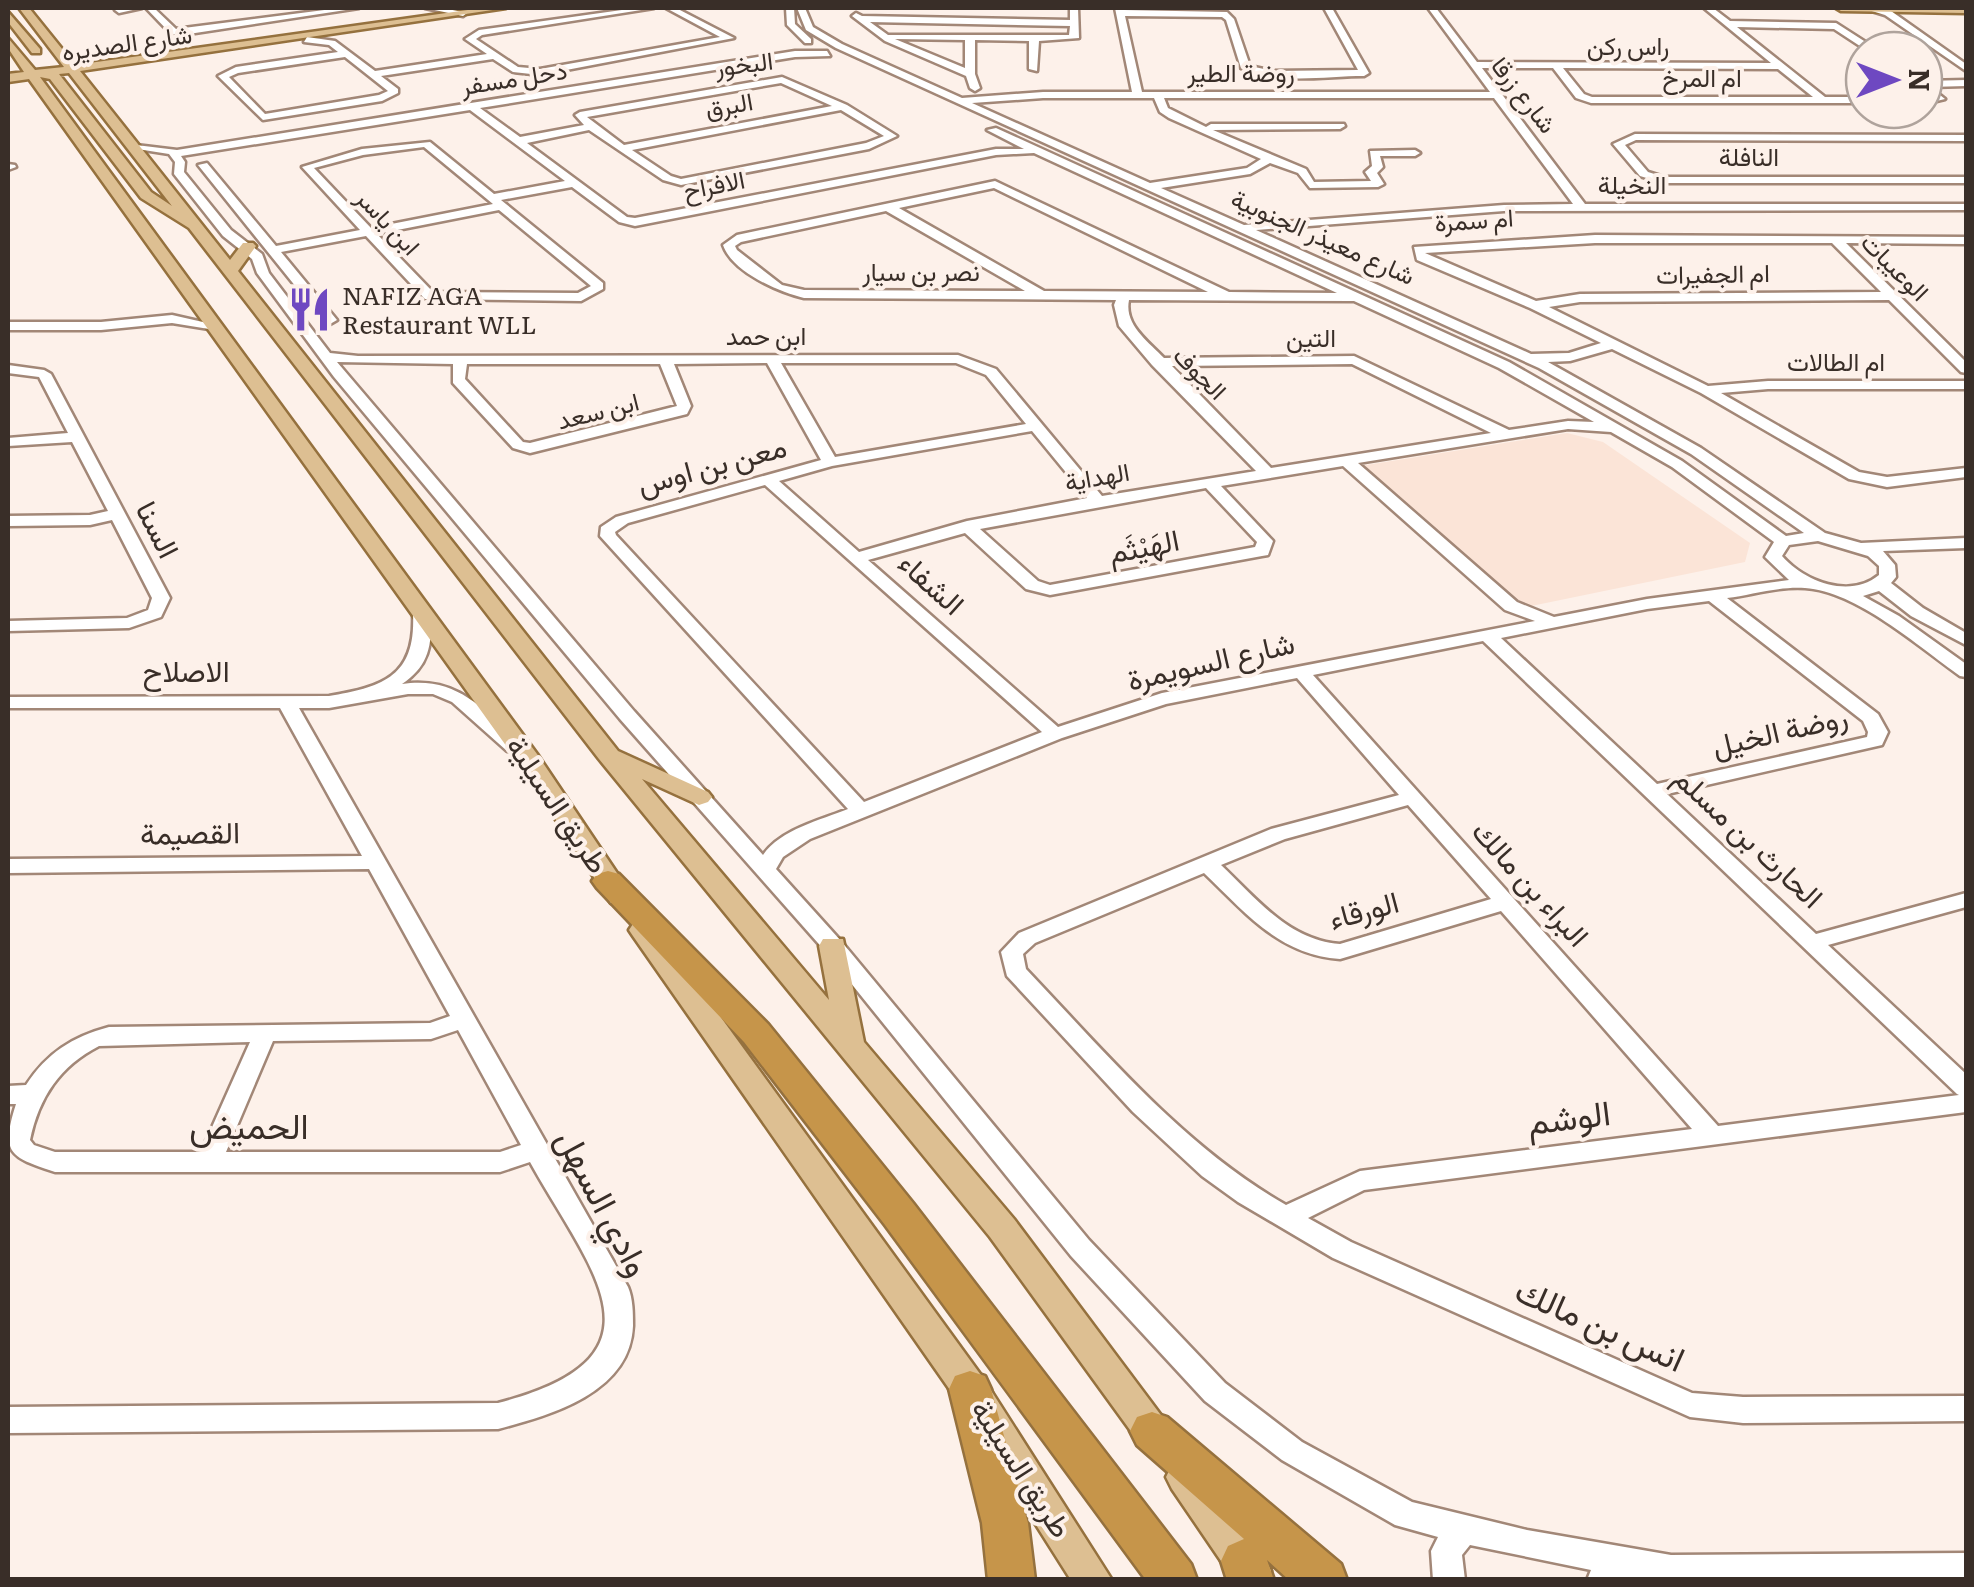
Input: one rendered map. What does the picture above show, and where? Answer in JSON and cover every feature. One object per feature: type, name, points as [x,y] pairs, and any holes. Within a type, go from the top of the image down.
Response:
[{"type":"highway","points":[[608,881],[756,1033],[1174,1580]]},
{"type":"highway","points":[[970,1389],[1005,1523],[1012,1580]]},
{"type":"highway","points":[[1152,1431],[1324,1580]]},
{"type":"main road","points":[[24,8],[51,42],[60,73],[146,195],[166,212],[208,219]]},
{"type":"main road","points":[[1840,8],[1966,10]]},
{"type":"main road","name":"شارع الصديره","points":[[60,73],[504,9]]},
{"type":"main road","name":"شارع الصديره","points":[[8,80],[336,39],[504,9]]},
{"type":"main road","points":[[8,16],[208,219],[231,269],[608,754],[1002,1228],[1251,1573]]},
{"type":"main road","name":"طريق السيلية","points":[[8,41],[12,58],[50,102],[528,760],[608,881],[970,1389],[1093,1580]]},
{"type":"main road","points":[[51,42],[96,58],[204,51]]},
{"type":"main road","points":[[116,125],[112,88],[128,67]]},
{"type":"main road","points":[[8,80],[27,94],[50,102]]},
{"type":"main road","points":[[231,269],[248,246]]},
{"type":"main road","points":[[608,754],[699,797]]},
{"type":"main road","points":[[833,946],[852,1044]]},
{"type":"street","points":[[120,10],[138,8]]},
{"type":"street","points":[[150,8],[174,32],[355,8]]},
{"type":"street","points":[[284,8],[294,16]]},
{"type":"street","points":[[410,20],[430,8],[463,13]]},
{"type":"street","points":[[650,8],[471,36],[495,56],[526,72],[729,38],[670,8]]},
{"type":"street","points":[[790,8],[790,25],[821,50]]},
{"type":"street","name":"شارع معيذر الجنوبية","points":[[802,8],[809,28],[861,56],[958,100],[983,105],[1148,186],[1560,374],[1710,459],[1819,536]]},
{"type":"street","points":[[882,36],[1074,38],[1074,8]]},
{"type":"street","points":[[1138,96],[1119,10],[1224,14],[1230,19],[1246,68],[1265,74],[1364,72],[1328,8]]},
{"type":"street","name":"شارع زرقا","points":[[1433,8],[1581,208]]},
{"type":"street","points":[[1866,8],[1890,14],[1913,30]]},
{"type":"street","points":[[1890,14],[1904,8]]},
{"type":"street","points":[[1716,9],[1726,24],[1823,100]]},
{"type":"street","points":[[554,10],[572,19]]},
{"type":"street","points":[[857,13],[1075,23]]},
{"type":"street","points":[[857,13],[882,36],[970,74]]},
{"type":"street","name":"ام المرخ","points":[[1726,24],[1836,26],[1844,31]]},
{"type":"street","points":[[970,37],[970,74],[975,88]]},
{"type":"street","points":[[1034,38],[1034,69]]},
{"type":"street","points":[[336,39],[346,54],[394,90],[393,94],[263,117],[223,76],[236,70],[346,54]]},
{"type":"street","points":[[861,56],[911,48]]},
{"type":"street","name":"دحل مسفر","points":[[177,158],[821,50]]},
{"type":"street","name":"شارع معيذر الجنوبية","points":[[821,50],[1355,297],[1574,403],[1718,492],[1778,549],[1783,569],[1811,584]]},
{"type":"street","points":[[1944,52],[1966,53]]},
{"type":"street","points":[[1944,52],[1966,68]]},
{"type":"street","points":[[372,74],[495,56]]},
{"type":"street","points":[[636,56],[667,76]]},
{"type":"street","name":"راس ركن","points":[[1473,65],[1782,66]]},
{"type":"street","name":"ام المرخ","points":[[1556,66],[1578,94],[1591,100],[1844,100]]},
{"type":"street","name":"البخور","points":[[591,128],[580,115],[769,80],[794,82],[890,131],[892,136],[887,141],[869,146]]},
{"type":"street","name":"روضة الطير","points":[[983,105],[1043,94],[1498,95]]},
{"type":"street","points":[[1158,96],[1164,110],[1302,171],[1310,184],[1378,184],[1371,172],[1378,167],[1374,153],[1415,152]]},
{"type":"street","name":"النافلة","points":[[1740,100],[1753,113]]},
{"type":"street","name":"البرق","points":[[623,148],[843,107]]},
{"type":"street","name":"الافراح","points":[[474,108],[623,220],[635,222],[996,152],[1042,154]]},
{"type":"street","name":"النافلة","points":[[1766,125],[1780,138]]},
{"type":"street","points":[[1199,127],[1340,126]]},
{"type":"street","points":[[518,140],[591,128],[667,178],[680,182],[869,146],[882,153]]},
{"type":"street","name":"ابن ياسر","points":[[338,130],[362,152]]},
{"type":"street","name":"النافلة","points":[[1966,138],[1636,138],[1618,144],[1644,174],[1663,180],[1966,180]]},
{"type":"street","points":[[996,152],[1010,139]]},
{"type":"street","name":"ابن ياسر","points":[[426,144],[498,202],[599,286],[580,297],[430,296],[307,167],[362,152],[426,144]]},
{"type":"street","points":[[136,148],[166,149],[177,158],[178,172],[208,219],[248,246],[340,374],[699,797],[833,946],[1107,1280],[1215,1392],[1292,1451],[1406,1514],[1463,1530],[1670,1570]]},
{"type":"street","points":[[1250,171],[1269,159]]},
{"type":"street","points":[[895,161],[908,168]]},
{"type":"street","points":[[203,164],[330,320]]},
{"type":"street","points":[[1148,186],[1250,171],[1302,171]]},
{"type":"street","points":[[1880,180],[1908,207]]},
{"type":"street","points":[[273,250],[368,232],[574,183]]},
{"type":"street","name":"نصر بن سيار","points":[[1224,295],[995,184],[818,220],[736,239],[730,245],[731,252],[789,293],[1355,297]]},
{"type":"street","points":[[776,196],[790,204]]},
{"type":"street","points":[[885,205],[1042,296]]},
{"type":"street","points":[[1722,207],[1751,239]]},
{"type":"street","name":"النخيلة","points":[[1234,224],[1267,228],[1504,208],[1966,207]]},
{"type":"street","points":[[208,219],[241,210]]},
{"type":"street","points":[[804,212],[818,220]]},
{"type":"street","points":[[1284,247],[1274,238],[1276,232],[1299,224]]},
{"type":"street","name":"الوعيبات","points":[[1835,238],[1966,369]]},
{"type":"street","name":"ام سمرة","points":[[1966,240],[1595,239],[1418,250],[1420,257],[1535,305],[1706,390],[1868,481],[1966,474]]},
{"type":"street","points":[[1312,295],[1322,290],[1321,282]]},
{"type":"street","points":[[281,296],[306,291]]},
{"type":"street","points":[[148,320],[175,308],[188,296]]},
{"type":"street","name":"الجوف","points":[[1124,296],[1120,306],[1126,326],[1267,472]]},
{"type":"street","name":"ام الجفيرات","points":[[1535,305],[1580,298],[1892,296]]},
{"type":"street","points":[[8,326],[101,326],[148,320],[210,325]]},
{"type":"street","points":[[1560,374],[1556,365],[1570,357],[1613,344]]},
{"type":"street","points":[[1524,356],[1570,357]]},
{"type":"street","name":"ابن حمد","points":[[327,357],[958,359],[990,372],[1098,502]]},
{"type":"street","points":[[771,358],[830,462]]},
{"type":"street","name":"ابن سعد","points":[[461,359],[458,380],[518,445],[530,448],[682,411],[684,406],[665,359]]},
{"type":"street","points":[[340,374],[371,360]]},
{"type":"street","name":"التين","points":[[1157,362],[1354,360],[1507,435]]},
{"type":"street","name":"السنا","points":[[8,370],[44,374],[161,598],[155,613],[129,623],[8,626]]},
{"type":"street","name":"ام الطالات","points":[[1706,390],[1768,385],[1966,385]]},
{"type":"street","points":[[1568,425],[1576,412],[1574,403]]},
{"type":"street","name":"الهداية","points":[[860,558],[968,526],[1267,472],[1568,425],[1624,432]]},
{"type":"street","name":"معن بن اوس","points":[[862,812],[608,536],[607,530],[622,520],[830,462],[1032,426]]},
{"type":"street","points":[[8,442],[77,437]]},
{"type":"street","points":[[1345,460],[1511,606],[1525,614],[1559,620]]},
{"type":"street","name":"الشفاء","points":[[767,479],[1055,734]]},
{"type":"street","name":"الهَيْثَم","points":[[968,526],[1032,584],[1050,590],[1262,552],[1265,541],[1210,483]]},
{"type":"street","points":[[8,521],[90,520],[118,514]]},
{"type":"street","points":[[1778,549],[1819,536],[1863,547],[1966,544]]},
{"type":"street","points":[[1838,590],[1966,544]]},
{"type":"street","points":[[1863,547],[1918,612],[1966,640]]},
{"type":"street","name":"شارع السويمرة","points":[[1647,604],[1759,574],[1778,549]]},
{"type":"street","points":[[1811,584],[1838,590],[1893,620],[1966,672]]},
{"type":"street","name":"شارع السويمرة","points":[[738,839],[771,840],[804,834],[1055,734],[1162,700],[1647,604],[1770,585],[1811,584]]},
{"type":"street","name":"روضة الخيل","points":[[1654,791],[1875,742],[1878,732],[1871,718],[1713,596]]},
{"type":"street","name":"الاصلاح","points":[[364,694],[402,676],[420,656],[422,614]]},
{"type":"street","name":"الحارث بن مسلم","points":[[1486,634],[1816,941],[1966,1088]]},
{"type":"street","name":"البراء بن مالك","points":[[1301,672],[1713,1136]]},
{"type":"street","name":"الاصلاح","points":[[8,702],[329,702],[364,694],[436,688],[459,698],[528,760]]},
{"type":"street","name":"وادي السهل","points":[[8,1420],[498,1416],[558,1400],[599,1370],[618,1340],[618,1295],[287,703]]},
{"type":"street","points":[[1285,1217],[1245,1197],[1202,1164],[1015,972],[1012,952],[1026,938],[1278,834],[1413,797]]},
{"type":"street","name":"شارع السويمرة","points":[[765,870],[775,853],[804,834]]},
{"type":"street","name":"القصيمة","points":[[8,866],[374,862]]},
{"type":"street","name":"الورقاء","points":[[1206,863],[1294,943],[1318,953],[1340,952],[1506,902]]},
{"type":"street","points":[[1816,941],[1966,900]]},
{"type":"street","name":"الحميض","points":[[463,1020],[431,1032],[86,1039],[60,1058],[35,1094],[17,1140],[26,1152],[55,1162],[500,1162],[536,1150]]},
{"type":"street","points":[[209,1162],[264,1033]]},
{"type":"street","points":[[8,1094],[35,1094]]},
{"type":"street","name":"الوشم","points":[[1285,1217],[1360,1181],[1966,1103]]},
{"type":"street","name":"انس بن مالك","points":[[1285,1217],[1342,1250],[1690,1405],[1743,1410],[1966,1409]]},
{"type":"street","points":[[1448,1580],[1446,1551],[1463,1530]]},
{"type":"street","points":[[1602,1580],[1670,1570],[1966,1568]]},
{"type":"shaded area","points":[[1567,433],[1603,442],[1750,543],[1745,562],[1522,608],[1503,608],[1354,467]]},
{"type":"place","name":"NAFIZ AGA Restaurant WLL","points":[[309,310]]}]
